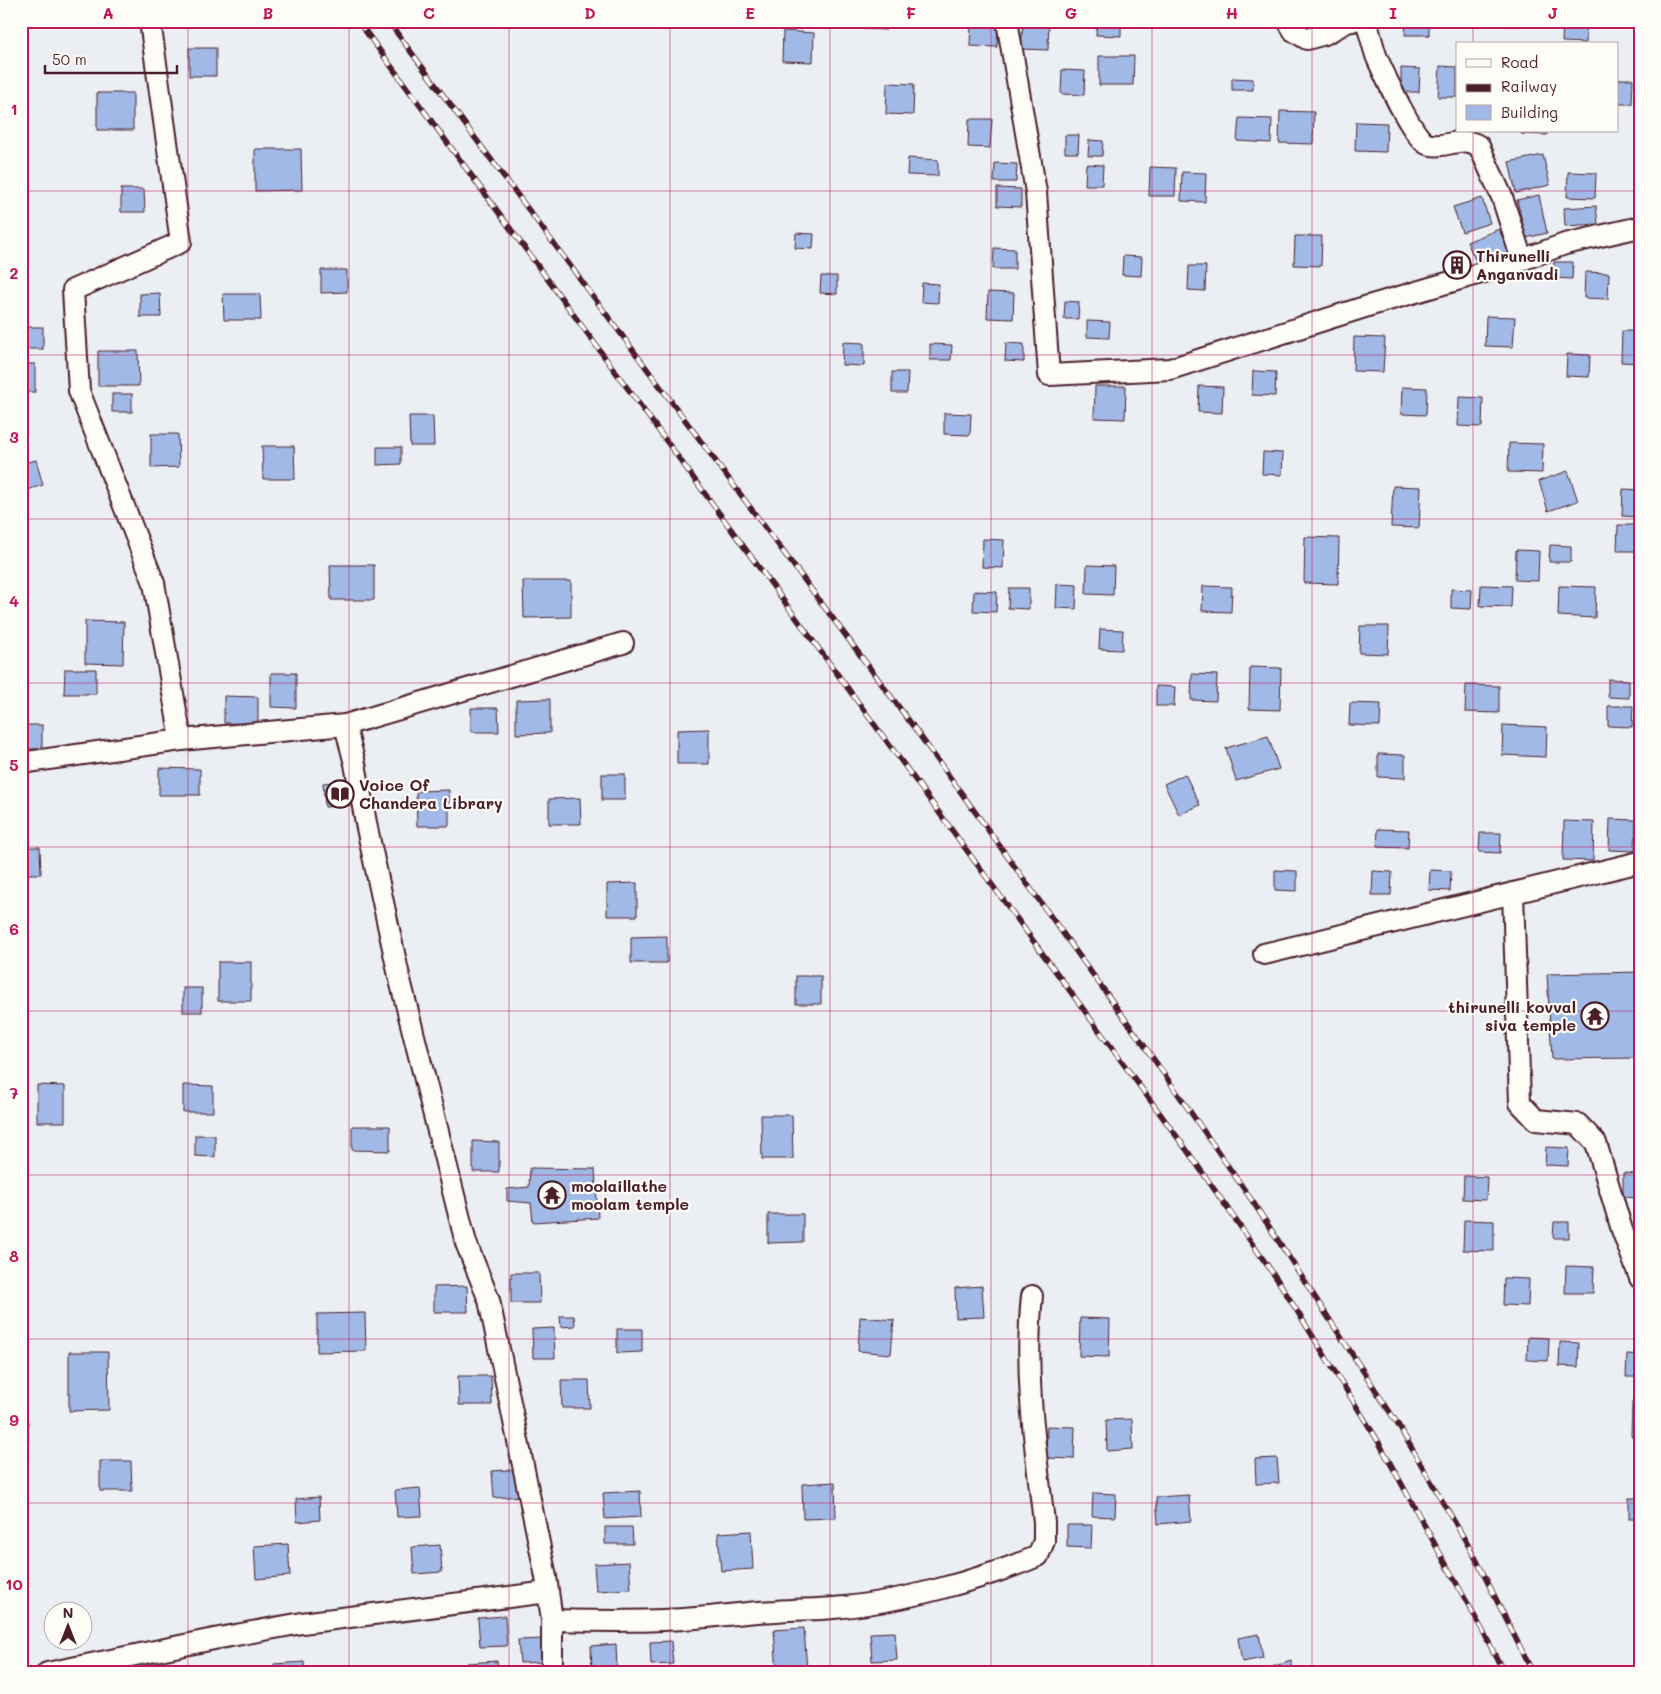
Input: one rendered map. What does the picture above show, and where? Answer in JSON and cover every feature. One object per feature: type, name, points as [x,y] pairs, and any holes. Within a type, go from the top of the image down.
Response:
[{"type":"street","points":[[150,21],[181,242],[73,290],[79,391],[154,583],[181,740]]},
{"type":"street","points":[[1008,21],[1036,192],[1049,375],[1170,369],[1368,306],[1450,283],[1565,244],[1640,227]]},
{"type":"street","points":[[1288,21],[1294,31],[1307,39],[1325,34],[1347,22],[1353,21]]},
{"type":"street","points":[[1366,21],[1377,57],[1401,109],[1424,143],[1433,146],[1460,141],[1472,141],[1479,146],[1486,157],[1502,197],[1522,260]]},
{"type":"street","points":[[21,763],[181,740],[345,725],[622,643]]},
{"type":"street","points":[[345,725],[356,764],[367,828],[399,976],[466,1243],[489,1300],[548,1592],[552,1620],[552,1673]]},
{"type":"street","points":[[1264,954],[1640,862]]},
{"type":"street","points":[[1513,893],[1520,1103],[1536,1120],[1578,1124],[1596,1143],[1622,1230],[1640,1278]]},
{"type":"street","points":[[552,1620],[620,1622],[696,1618],[776,1610],[833,1608],[882,1601],[939,1588],[1014,1566],[1038,1556],[1044,1541],[1044,1522],[1031,1401],[1030,1315],[1032,1296]]},
{"type":"street","points":[[47,1673],[302,1623],[548,1592]]},
{"type":"building","points":[[865,21],[886,21],[886,30],[865,29]]},
{"type":"building","points":[[1023,21],[1049,21],[1048,50],[1021,49]]},
{"type":"building","points":[[1097,21],[1121,21],[1121,36],[1096,35]]},
{"type":"building","points":[[1406,21],[1429,21],[1429,35],[1405,35]]},
{"type":"building","points":[[1495,21],[1516,21],[1515,26],[1495,25]]},
{"type":"building","points":[[1563,21],[1587,21],[1586,42],[1562,42]]},
{"type":"building","points":[[971,23],[998,24],[997,47],[970,46]]},
{"type":"building","points":[[783,31],[814,33],[813,62],[782,61]]},
{"type":"building","points":[[189,48],[216,48],[216,76],[189,76]]},
{"type":"building","points":[[1099,56],[1134,56],[1133,85],[1099,85]]},
{"type":"building","points":[[1440,66],[1456,67],[1456,97],[1438,97]]},
{"type":"building","points":[[1401,68],[1420,69],[1419,92],[1401,92]]},
{"type":"building","points":[[1062,70],[1085,71],[1084,95],[1061,94]]},
{"type":"building","points":[[1232,78],[1253,79],[1253,90],[1232,90]]},
{"type":"building","points":[[1618,79],[1633,79],[1632,104],[1618,104]]},
{"type":"building","points":[[887,83],[914,84],[913,115],[886,114]]},
{"type":"building","points":[[97,93],[133,93],[133,130],[97,130]]},
{"type":"building","points":[[1280,111],[1314,112],[1313,144],[1279,143]]},
{"type":"building","points":[[1239,118],[1272,119],[1271,143],[1237,141]]},
{"type":"building","points":[[969,119],[992,119],[990,148],[968,147]]},
{"type":"building","points":[[1356,122],[1387,123],[1386,152],[1355,151]]},
{"type":"building","points":[[1522,132],[1547,132],[1547,135],[1521,134]]},
{"type":"building","points":[[1065,135],[1079,135],[1078,153],[1065,153]]},
{"type":"building","points":[[1089,140],[1103,141],[1102,156],[1088,156]]},
{"type":"building","points":[[255,149],[301,149],[302,190],[255,191]]},
{"type":"building","points":[[1543,155],[1550,185],[1516,193],[1509,162]]},
{"type":"building","points":[[908,158],[938,160],[938,176],[907,175]]},
{"type":"building","points":[[995,163],[1017,164],[1016,182],[994,182]]},
{"type":"building","points":[[1086,164],[1103,165],[1102,185],[1085,185]]},
{"type":"building","points":[[1150,167],[1176,168],[1175,196],[1149,196]]},
{"type":"building","points":[[1182,172],[1206,173],[1205,202],[1181,201]]},
{"type":"building","points":[[1568,172],[1596,173],[1595,198],[1567,197]]},
{"type":"building","points":[[997,188],[1021,189],[1021,207],[997,206]]},
{"type":"building","points":[[121,189],[144,189],[145,212],[121,212]]},
{"type":"building","points":[[1539,195],[1547,233],[1526,238],[1517,200]]},
{"type":"building","points":[[1482,198],[1490,223],[1462,232],[1453,207]]},
{"type":"building","points":[[1596,206],[1598,224],[1565,226],[1564,208]]},
{"type":"building","points":[[1499,229],[1510,255],[1479,268],[1467,242]]},
{"type":"building","points":[[796,233],[814,234],[813,249],[795,248]]},
{"type":"building","points":[[1295,236],[1322,236],[1321,266],[1294,265]]},
{"type":"building","points":[[994,248],[1015,249],[1015,269],[993,269]]},
{"type":"building","name":"Thirunelli Anganvadi","points":[[1464,254],[1470,268],[1450,276],[1445,262]]},
{"type":"building","points":[[1123,256],[1142,257],[1141,276],[1122,275]]},
{"type":"building","points":[[1554,262],[1573,262],[1572,279],[1553,278]]},
{"type":"building","points":[[1189,266],[1206,266],[1205,291],[1188,290]]},
{"type":"building","points":[[321,270],[347,270],[347,292],[321,293]]},
{"type":"building","points":[[1585,272],[1609,273],[1608,299],[1584,298]]},
{"type":"building","points":[[821,276],[837,276],[837,294],[820,293]]},
{"type":"building","points":[[922,283],[939,284],[938,303],[921,302]]},
{"type":"building","points":[[988,292],[1014,293],[1013,319],[987,318]]},
{"type":"building","points":[[160,293],[161,317],[140,317],[140,294]]},
{"type":"building","points":[[223,294],[260,294],[261,320],[224,320]]},
{"type":"building","points":[[1065,301],[1079,302],[1078,319],[1064,319]]},
{"type":"building","points":[[1486,316],[1515,317],[1513,347],[1485,346]]},
{"type":"building","points":[[1087,321],[1110,322],[1109,338],[1087,337]]},
{"type":"building","points":[[21,327],[43,327],[43,349],[21,349]]},
{"type":"building","points":[[1622,331],[1640,331],[1640,363],[1621,362]]},
{"type":"building","points":[[1354,337],[1385,338],[1383,372],[1353,371]]},
{"type":"building","points":[[843,342],[864,343],[864,366],[842,365]]},
{"type":"building","points":[[1006,343],[1024,344],[1024,362],[1005,361]]},
{"type":"building","points":[[930,344],[952,345],[951,360],[930,360]]},
{"type":"building","points":[[98,351],[138,351],[139,386],[98,386]]},
{"type":"building","points":[[1567,354],[1590,355],[1589,377],[1566,376]]},
{"type":"building","points":[[21,364],[35,364],[35,392],[21,392]]},
{"type":"building","points":[[1253,371],[1276,372],[1275,396],[1252,395]]},
{"type":"building","points":[[892,372],[908,372],[907,393],[892,393]]},
{"type":"building","points":[[1095,386],[1126,386],[1125,419],[1094,418]]},
{"type":"building","points":[[1199,386],[1223,387],[1222,413],[1198,412]]},
{"type":"building","points":[[1402,387],[1427,388],[1426,415],[1401,414]]},
{"type":"building","points":[[112,394],[132,394],[132,412],[112,412]]},
{"type":"building","points":[[1459,397],[1483,398],[1482,427],[1458,426]]},
{"type":"building","points":[[944,413],[971,414],[970,435],[944,434]]},
{"type":"building","points":[[409,416],[433,416],[434,446],[410,446]]},
{"type":"building","points":[[151,434],[178,434],[179,467],[151,468]]},
{"type":"building","points":[[1509,443],[1543,444],[1542,473],[1508,472]]},
{"type":"building","points":[[262,446],[294,446],[295,479],[263,479]]},
{"type":"building","points":[[377,447],[401,447],[401,464],[377,465]]},
{"type":"building","points":[[1263,452],[1283,453],[1282,475],[1262,474]]},
{"type":"building","points":[[36,460],[43,485],[24,491],[21,479],[21,464]]},
{"type":"building","points":[[1568,471],[1578,501],[1548,511],[1539,481]]},
{"type":"building","points":[[1393,486],[1421,487],[1419,528],[1391,527]]},
{"type":"building","points":[[1623,489],[1640,490],[1640,517],[1622,516]]},
{"type":"building","points":[[1618,525],[1640,525],[1640,551],[1617,551]]},
{"type":"building","points":[[1305,537],[1339,538],[1338,584],[1304,583]]},
{"type":"building","points":[[983,539],[1004,540],[1003,568],[982,567]]},
{"type":"building","points":[[1550,545],[1571,546],[1571,562],[1549,562]]},
{"type":"building","points":[[1516,550],[1539,551],[1538,581],[1515,580]]},
{"type":"building","points":[[330,565],[374,565],[374,600],[331,600]]},
{"type":"building","points":[[1087,565],[1114,566],[1113,595],[1086,594]]},
{"type":"building","points":[[523,581],[571,581],[571,617],[524,618]]},
{"type":"building","points":[[1057,584],[1077,585],[1076,609],[1056,608]]},
{"type":"building","points":[[1481,585],[1512,586],[1511,607],[1480,606]]},
{"type":"building","points":[[1203,586],[1232,587],[1231,612],[1202,611]]},
{"type":"building","points":[[1559,586],[1596,587],[1595,618],[1558,616]]},
{"type":"building","points":[[1009,588],[1029,588],[1029,609],[1008,608]]},
{"type":"building","points":[[1451,589],[1472,590],[1471,609],[1451,608]]},
{"type":"building","points":[[974,591],[997,592],[996,612],[973,611]]},
{"type":"building","points":[[85,621],[124,622],[123,664],[85,663]]},
{"type":"building","points":[[1360,626],[1389,626],[1388,654],[1359,653]]},
{"type":"building","points":[[1100,629],[1123,630],[1122,650],[1099,649]]},
{"type":"building","points":[[1250,667],[1281,668],[1280,710],[1249,709]]},
{"type":"building","points":[[65,669],[96,669],[96,694],[64,694]]},
{"type":"building","points":[[271,673],[296,673],[296,708],[271,707]]},
{"type":"building","points":[[1192,674],[1217,675],[1216,701],[1191,700]]},
{"type":"building","points":[[1608,679],[1629,680],[1629,698],[1608,697]]},
{"type":"building","points":[[1466,685],[1499,686],[1499,713],[1465,712]]},
{"type":"building","points":[[1156,686],[1175,687],[1174,706],[1156,706]]},
{"type":"building","points":[[224,696],[258,697],[258,724],[224,723]]},
{"type":"building","points":[[550,699],[550,733],[516,734],[516,700]]},
{"type":"building","points":[[1350,703],[1381,704],[1380,726],[1349,725]]},
{"type":"building","points":[[1608,706],[1633,706],[1632,727],[1608,726]]},
{"type":"building","points":[[471,708],[498,708],[499,732],[471,732]]},
{"type":"building","points":[[21,725],[42,725],[42,749],[21,749]]},
{"type":"building","points":[[1503,725],[1547,727],[1546,757],[1502,755]]},
{"type":"building","points":[[709,729],[709,764],[677,764],[677,730]]},
{"type":"building","points":[[1268,736],[1279,769],[1236,781],[1226,748]]},
{"type":"building","points":[[1378,754],[1405,755],[1405,778],[1378,777]]},
{"type":"building","points":[[159,768],[200,769],[200,795],[159,795]]},
{"type":"building","points":[[602,774],[625,774],[625,800],[602,800]]},
{"type":"building","points":[[1185,774],[1200,805],[1179,815],[1164,784]]},
{"type":"building","name":"Voice Of Chandera Library","points":[[355,780],[358,804],[325,807],[323,783]]},
{"type":"building","points":[[449,790],[449,826],[417,826],[416,791]]},
{"type":"building","points":[[21,791],[27,791],[27,806],[21,806]]},
{"type":"building","points":[[580,798],[581,824],[549,824],[549,799]]},
{"type":"building","points":[[1610,819],[1636,820],[1635,851],[1609,850]]},
{"type":"building","points":[[1564,821],[1594,822],[1593,861],[1563,860]]},
{"type":"building","points":[[1378,829],[1409,830],[1408,848],[1377,847]]},
{"type":"building","points":[[1480,833],[1501,833],[1500,853],[1479,852]]},
{"type":"building","points":[[21,847],[40,847],[41,874],[21,874]]},
{"type":"building","points":[[1275,870],[1297,871],[1297,891],[1275,890]]},
{"type":"building","points":[[1430,870],[1451,871],[1450,891],[1429,890]]},
{"type":"building","points":[[1373,871],[1392,872],[1391,895],[1372,895]]},
{"type":"building","points":[[637,883],[637,916],[607,916],[607,884]]},
{"type":"building","points":[[667,936],[667,963],[631,963],[631,937]]},
{"type":"building","points":[[218,962],[251,962],[251,1001],[218,1001]]},
{"type":"building","name":"thirunelli kovval siva temple","points":[[1640,972],[1640,1058],[1552,1059],[1547,974]]},
{"type":"building","points":[[796,976],[821,976],[821,1004],[796,1004]]},
{"type":"building","points":[[183,988],[202,988],[202,1012],[183,1012]]},
{"type":"building","points":[[37,1085],[65,1086],[65,1122],[37,1122]]},
{"type":"building","points":[[183,1085],[213,1086],[213,1112],[183,1112]]},
{"type":"building","points":[[761,1115],[792,1115],[793,1159],[762,1159]]},
{"type":"building","points":[[352,1126],[390,1126],[390,1151],[352,1150]]},
{"type":"building","points":[[195,1135],[215,1135],[215,1157],[195,1156]]},
{"type":"building","points":[[473,1141],[499,1142],[499,1172],[473,1172]]},
{"type":"building","points":[[1546,1147],[1569,1148],[1568,1166],[1545,1165]]},
{"type":"building","name":"moolaillathe moolam temple","points":[[530,1168],[595,1169],[598,1218],[533,1222],[531,1203],[507,1201],[507,1189],[529,1187]]},
{"type":"building","points":[[1623,1173],[1640,1174],[1639,1198],[1623,1197]]},
{"type":"building","points":[[1464,1176],[1487,1177],[1486,1200],[1463,1199]]},
{"type":"building","points":[[768,1214],[803,1214],[803,1242],[768,1243]]},
{"type":"building","points":[[1464,1220],[1494,1221],[1494,1251],[1463,1250]]},
{"type":"building","points":[[1554,1222],[1569,1222],[1569,1238],[1553,1238]]},
{"type":"building","points":[[1566,1266],[1594,1267],[1593,1293],[1565,1293]]},
{"type":"building","points":[[511,1273],[539,1273],[540,1303],[511,1303]]},
{"type":"building","points":[[1504,1278],[1529,1279],[1528,1306],[1503,1305]]},
{"type":"building","points":[[467,1286],[468,1312],[434,1312],[434,1287]]},
{"type":"building","points":[[982,1286],[984,1317],[956,1318],[955,1288]]},
{"type":"building","points":[[365,1313],[366,1351],[317,1352],[317,1314]]},
{"type":"building","points":[[560,1316],[574,1316],[575,1326],[561,1327]]},
{"type":"building","points":[[860,1317],[894,1320],[891,1354],[858,1351]]},
{"type":"building","points":[[1080,1318],[1110,1319],[1109,1357],[1079,1356]]},
{"type":"building","points":[[554,1328],[555,1358],[533,1358],[532,1329]]},
{"type":"building","points":[[617,1329],[642,1329],[642,1352],[617,1353]]},
{"type":"building","points":[[1528,1337],[1549,1338],[1548,1361],[1527,1360]]},
{"type":"building","points":[[1560,1342],[1579,1343],[1578,1367],[1559,1366]]},
{"type":"building","points":[[69,1352],[108,1352],[109,1410],[69,1411]]},
{"type":"building","points":[[1627,1354],[1640,1355],[1640,1377],[1626,1377]]},
{"type":"building","points":[[458,1376],[491,1376],[492,1405],[459,1405]]},
{"type":"building","points":[[561,1380],[589,1380],[590,1408],[562,1408]]},
{"type":"building","points":[[1632,1402],[1640,1402],[1640,1436],[1631,1436]]},
{"type":"building","points":[[1132,1419],[1133,1449],[1107,1451],[1106,1420]]},
{"type":"building","points":[[21,1422],[28,1422],[28,1459],[21,1459]]},
{"type":"building","points":[[1047,1426],[1075,1427],[1074,1459],[1046,1458]]},
{"type":"building","points":[[1277,1458],[1279,1483],[1256,1484],[1255,1459]]},
{"type":"building","points":[[100,1461],[131,1461],[132,1491],[100,1491]]},
{"type":"building","points":[[520,1469],[522,1496],[494,1498],[492,1471]]},
{"type":"building","points":[[835,1482],[836,1518],[803,1519],[802,1484]]},
{"type":"building","points":[[420,1488],[422,1516],[397,1517],[395,1490]]},
{"type":"building","points":[[640,1491],[641,1517],[605,1519],[603,1493]]},
{"type":"building","points":[[1093,1493],[1116,1494],[1115,1517],[1092,1516]]},
{"type":"building","points":[[1189,1495],[1191,1521],[1158,1524],[1156,1497]]},
{"type":"building","points":[[319,1497],[320,1520],[297,1522],[296,1499]]},
{"type":"building","points":[[1629,1498],[1640,1498],[1640,1519],[1629,1519]]},
{"type":"building","points":[[1067,1525],[1092,1525],[1091,1548],[1067,1547]]},
{"type":"building","points":[[605,1527],[632,1527],[633,1544],[605,1544]]},
{"type":"building","points":[[751,1531],[753,1569],[721,1571],[718,1533]]},
{"type":"building","points":[[288,1544],[290,1576],[256,1579],[254,1546]]},
{"type":"building","points":[[440,1545],[442,1572],[414,1574],[412,1547]]},
{"type":"building","points":[[629,1562],[631,1589],[596,1591],[594,1564]]},
{"type":"building","points":[[505,1616],[507,1646],[480,1647],[478,1618]]},
{"type":"building","points":[[804,1628],[807,1671],[777,1673],[774,1630]]},
{"type":"building","points":[[895,1632],[897,1660],[872,1661],[870,1633]]},
{"type":"building","points":[[1259,1634],[1263,1658],[1242,1662],[1238,1638]]},
{"type":"building","points":[[544,1639],[545,1662],[520,1663],[518,1640]]},
{"type":"building","points":[[671,1641],[673,1664],[651,1665],[650,1642]]},
{"type":"building","points":[[616,1644],[617,1670],[592,1672],[591,1646]]},
{"type":"building","points":[[497,1661],[498,1673],[467,1673],[467,1663]]},
{"type":"building","points":[[1291,1661],[1295,1673],[1262,1673],[1262,1670]]},
{"type":"building","points":[[304,1662],[305,1673],[274,1673],[274,1664]]},
{"type":"railway","points":[[358,21],[1186,1149],[1279,1282],[1378,1441],[1504,1673]]},
{"type":"railway","points":[[388,21],[910,722],[1146,1048],[1253,1202],[1397,1423],[1475,1557],[1533,1673]]},
{"type":"place","name":"Thirunelli Anganvadi","points":[[1457,265]]},
{"type":"place","name":"Voice Of Chandera Library","points":[[340,794]]},
{"type":"place","name":"thirunelli kovval siva temple","points":[[1595,1016]]},
{"type":"place","name":"moolaillathe moolam temple","points":[[552,1195]]}]
